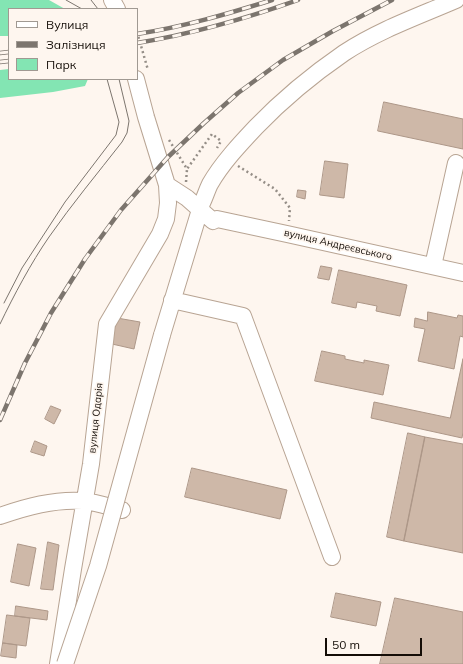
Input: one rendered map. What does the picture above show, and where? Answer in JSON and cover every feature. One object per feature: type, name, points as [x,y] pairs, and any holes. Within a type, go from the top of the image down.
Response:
[{"type":"street","points":[[65,664],[98,566],[172,300],[200,210],[210,184],[220,168],[246,138],[273,110],[304,82],[345,53],[374,36],[456,0]]},
{"type":"street","name":"вулиця Одарія","points":[[58,664],[91,464],[106,324],[162,229],[166,219],[168,202],[167,185],[146,117],[143,77]]},
{"type":"street","points":[[432,266],[456,163]]},
{"type":"street","points":[[167,185],[187,198],[200,210]]},
{"type":"street","name":"вулиця Андреєвського","points":[[200,210],[214,221],[217,219],[463,273]]},
{"type":"street","points":[[172,300],[243,316],[332,557]]},
{"type":"street","points":[[0,516],[39,504],[58,501],[84,501],[122,510]]},
{"type":"path","points":[[138,40],[143,77]]},
{"type":"path","points":[[168,140],[187,169],[203,146]]},
{"type":"path","points":[[275,190],[290,208],[287,234]]},
{"type":"green space","points":[[0,0],[49,0],[63,8],[8,8],[8,36],[0,36]]},
{"type":"green space","points":[[8,69],[8,80],[88,80],[85,86],[53,92],[0,98],[0,70]]},
{"type":"building","points":[[384,102],[463,119],[463,149],[378,131]]},
{"type":"building","points":[[325,161],[348,164],[344,198],[320,195]]},
{"type":"building","points":[[298,190],[306,191],[305,199],[297,197]]},
{"type":"building","points":[[321,266],[332,268],[329,280],[318,278]]},
{"type":"building","points":[[339,270],[407,285],[400,316],[376,311],[377,306],[357,302],[356,308],[332,303]]},
{"type":"building","points":[[428,312],[457,318],[458,315],[463,316],[463,337],[460,336],[454,369],[418,361],[425,329],[414,327],[415,318],[427,321]]},
{"type":"building","points":[[117,318],[140,322],[134,349],[112,344]]},
{"type":"building","points":[[322,351],[345,356],[345,359],[364,363],[364,360],[389,365],[383,395],[315,381]]},
{"type":"building","points":[[463,359],[462,438],[371,418],[374,402],[450,418]]},
{"type":"building","points":[[51,406],[61,410],[54,424],[45,419]]},
{"type":"building","points":[[408,433],[425,437],[404,541],[387,537]]},
{"type":"building","points":[[425,437],[463,444],[463,553],[404,541]]},
{"type":"building","points":[[35,441],[47,446],[44,456],[31,452]]},
{"type":"building","points":[[192,468],[287,490],[280,519],[185,497]]},
{"type":"building","points":[[48,542],[59,545],[53,590],[41,589]]},
{"type":"building","points":[[18,544],[36,548],[29,586],[11,582]]},
{"type":"building","points":[[336,593],[381,602],[376,626],[331,617]]},
{"type":"building","points":[[395,598],[463,612],[463,664],[380,664]]},
{"type":"building","points":[[16,606],[48,611],[47,620],[15,616]]},
{"type":"building","points":[[7,615],[30,618],[26,646],[3,643]]},
{"type":"building","points":[[3,643],[17,645],[16,658],[1,656]]},
{"type":"tram line","points":[[66,0],[80,8]]},
{"type":"tram line","points":[[91,0],[97,8]]},
{"type":"tram line","points":[[4,303],[22,268],[65,202],[116,135],[119,122],[107,80]]},
{"type":"tram line","points":[[0,324],[23,279],[42,247],[122,142],[127,133],[129,121],[119,80]]},
{"type":"railway","points":[[138,34],[205,20],[272,0]]},
{"type":"railway","points":[[138,43],[218,25],[298,0]]},
{"type":"railway","points":[[0,420],[25,363],[51,313],[85,259],[121,210],[168,157],[238,93],[283,60],[333,31],[392,0]]},
{"type":"railway","points":[[0,53],[8,52]]},
{"type":"railway","points":[[0,62],[8,61]]}]
